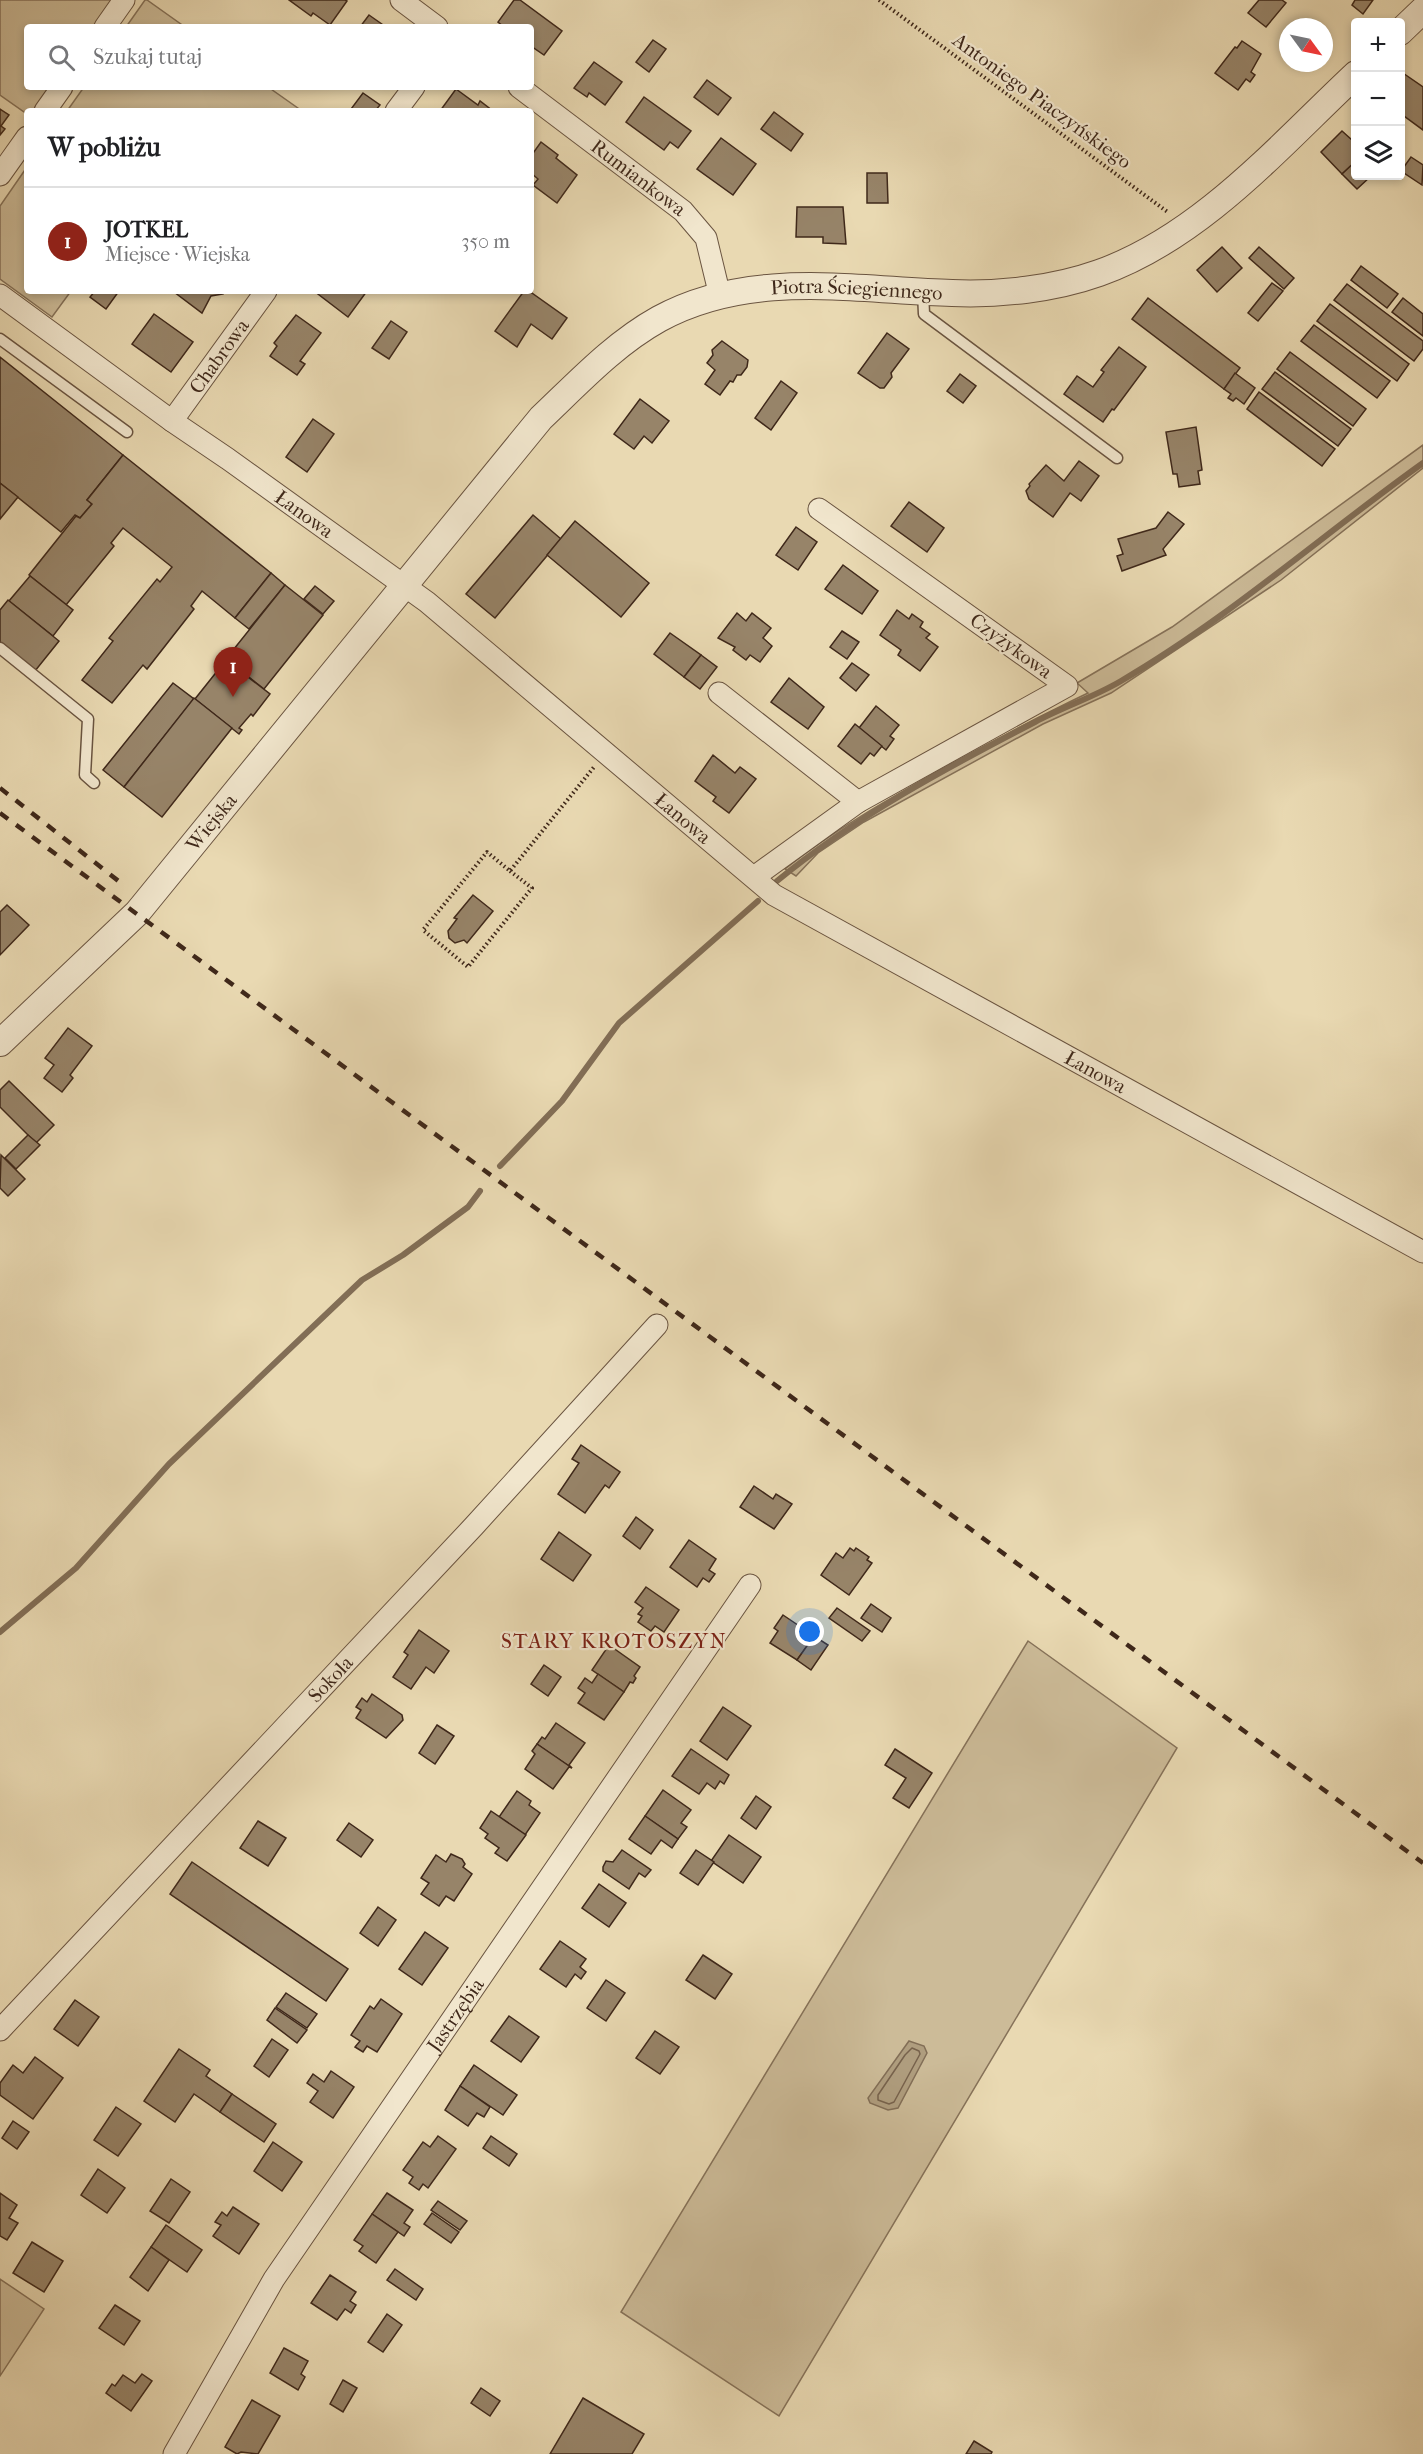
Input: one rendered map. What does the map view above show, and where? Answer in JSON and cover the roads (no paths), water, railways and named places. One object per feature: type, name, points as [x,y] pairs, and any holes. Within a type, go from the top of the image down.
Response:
[{"type":"street","points":[[107,24],[124,0]]},
{"type":"street","points":[[401,0],[433,24]]},
{"type":"street","points":[[1405,28],[1423,10]]},
{"type":"street","name":"Piotra Ściegiennego","points":[[405,585],[541,418],[612,351],[660,319],[720,296],[769,287],[798,286],[954,294],[1019,291],[1099,273],[1142,255],[1186,226],[1266,159],[1351,79]]},
{"type":"street","points":[[47,108],[60,90]]},
{"type":"street","points":[[398,108],[412,90]]},
{"type":"street","name":"Rumiankowa","points":[[523,90],[683,212],[706,238],[720,296]]},
{"type":"street","points":[[0,175],[24,141]]},
{"type":"street","name":"Chabrowa","points":[[172,421],[264,294]]},
{"type":"street","name":"Łanowa","points":[[0,295],[172,421],[405,585],[774,895],[1423,1252]]},
{"type":"street","name":"Czyżykowa","points":[[754,877],[858,802],[1066,686],[819,509]]},
{"type":"street","name":"Wiejska","points":[[0,1043],[137,912],[405,585]]},
{"type":"street","points":[[719,693],[858,802]]},
{"type":"street","name":"Sokola","points":[[0,2030],[474,1526],[657,1325]]},
{"type":"street","name":"Jastrzębia","points":[[174,2454],[274,2279],[750,1585]]},
{"type":"lane","points":[[922,292],[924,314],[1117,458]]},
{"type":"lane","points":[[0,339],[127,432]]},
{"type":"lane","points":[[0,648],[88,719],[85,775],[94,783]]},
{"type":"water","points":[[909,2041],[924,2046],[927,2053],[898,2108],[888,2110],[870,2103],[868,2098]]},
{"type":"waterway","points":[[777,881],[838,836],[902,795],[1035,722],[1111,687],[1161,656],[1237,603],[1423,463]]},
{"type":"waterway","points":[[500,1166],[562,1101],[619,1023],[758,901]]},
{"type":"waterway","points":[[0,1632],[76,1568],[169,1464],[362,1280],[403,1255],[468,1207],[480,1191]]},
{"type":"railway","points":[[0,788],[121,883]]},
{"type":"railway","points":[[0,813],[1423,1863]]},
{"type":"place","name":"JOTKEL","points":[[233,697]]},
{"type":"district","name":"STARY KROTOSZYN","points":[[614,1641]]}]
